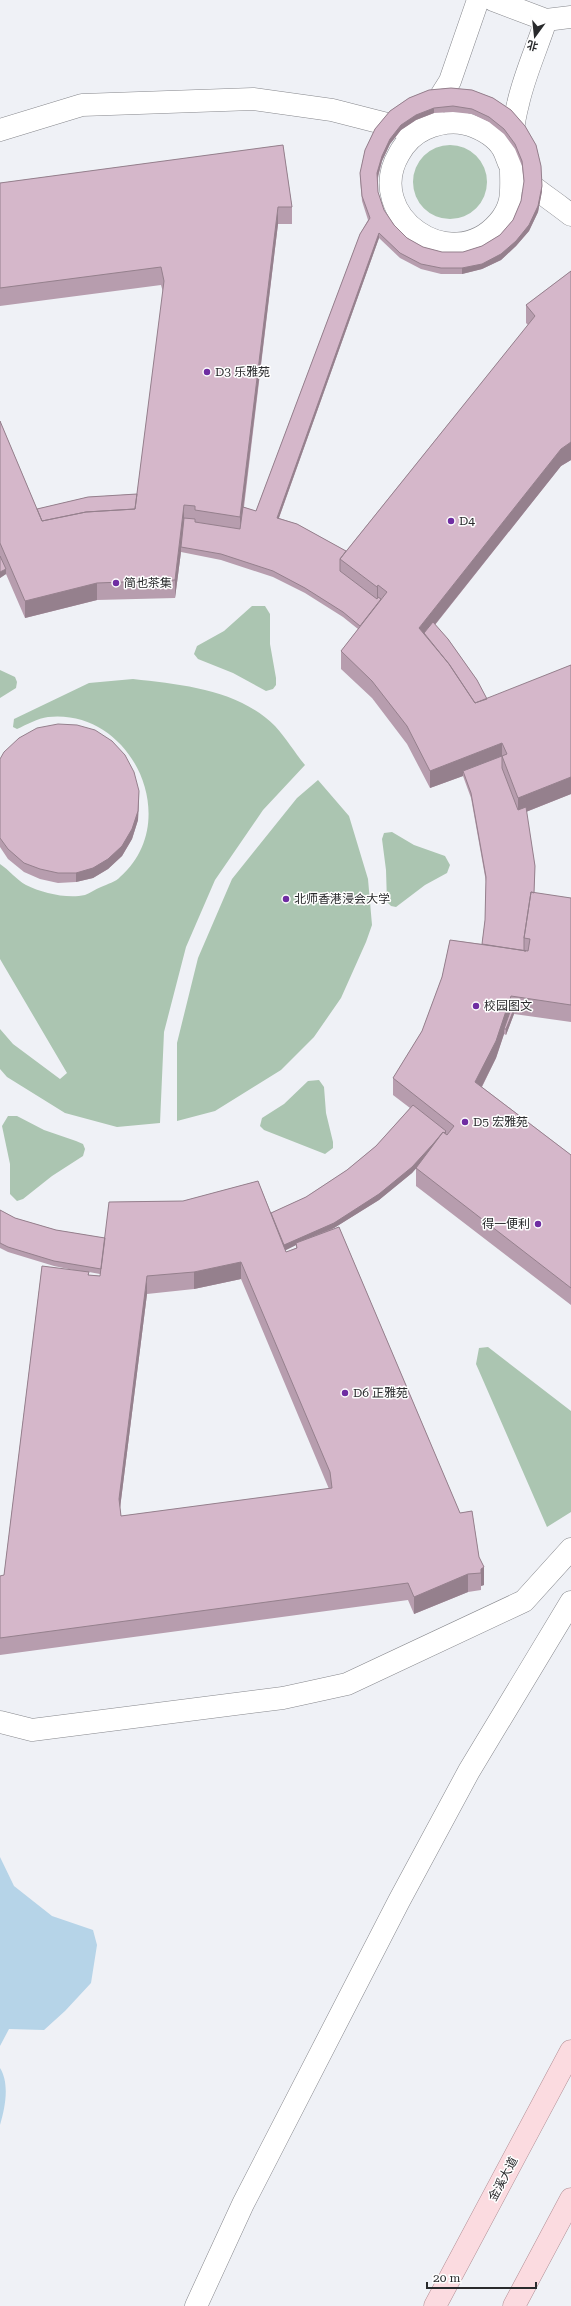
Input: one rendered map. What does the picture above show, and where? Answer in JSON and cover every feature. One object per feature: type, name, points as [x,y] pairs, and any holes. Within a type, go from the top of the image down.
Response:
[{"type":"main road","name":"金溪大道","points":[[435,2306],[571,2051]]},
{"type":"main road","points":[[514,2306],[571,2199]]},
{"type":"lane","points":[[478,0],[450,81],[418,132],[404,145],[395,161],[390,180],[392,198],[400,215],[412,229],[428,239],[446,244],[464,243],[483,236],[498,223],[508,207],[513,188],[511,168],[517,105],[546,20]]},
{"type":"lane","points":[[493,0],[546,20],[571,17]]},
{"type":"lane","points":[[0,130],[82,105],[253,99],[332,110],[418,132],[436,124],[456,122],[474,127],[491,136],[504,151],[511,168],[571,215]]},
{"type":"lane","points":[[0,1722],[32,1730],[283,1698],[347,1684],[524,1601],[571,1550]]},
{"type":"lane","points":[[196,2306],[243,2204],[399,1901],[469,1771],[571,1602]]},
{"type":"green space","points":[[450,145],[464,148],[476,156],[484,168],[487,182],[484,196],[476,208],[464,216],[450,219],[436,216],[424,208],[416,196],[413,182],[416,168],[424,156],[436,148]]},
{"type":"green space","points":[[252,606],[265,606],[270,614],[270,644],[276,685],[273,689],[266,691],[233,673],[198,659],[194,654],[197,646],[224,631]]},
{"type":"green space","points":[[0,670],[15,677],[17,682],[16,688],[0,698]]},
{"type":"green space","points":[[133,679],[209,691],[227,696],[244,704],[275,726],[305,765],[263,810],[215,880],[186,947],[164,1032],[160,1123],[117,1127],[65,1113],[7,1077],[0,1069],[0,1029],[13,1044],[60,1079],[67,1073],[0,959],[0,864],[23,883],[32,888],[63,896],[78,896],[85,895],[116,880],[139,854],[148,827],[147,799],[140,773],[125,749],[104,730],[78,719],[48,717],[36,720],[17,729],[13,727],[14,719],[89,683]]},
{"type":"green space","points":[[318,780],[349,816],[368,879],[372,925],[366,942],[341,998],[314,1037],[281,1070],[215,1111],[177,1121],[177,1043],[198,958],[232,879],[297,798]]},
{"type":"green space","points":[[392,832],[414,845],[445,856],[450,865],[447,873],[425,885],[396,907],[391,906],[387,902],[386,870],[382,839],[384,833]]},
{"type":"green space","points":[[319,1080],[324,1087],[326,1113],[333,1148],[325,1154],[264,1130],[260,1126],[262,1118],[284,1104],[308,1081]]},
{"type":"green space","points":[[8,1116],[17,1116],[44,1130],[83,1144],[85,1149],[83,1156],[52,1176],[23,1199],[17,1201],[10,1194],[10,1164],[2,1126]]},
{"type":"green space","points":[[488,1347],[571,1411],[571,1512],[547,1527],[476,1364],[479,1348]]},
{"type":"water","points":[[0,1857],[14,1886],[52,1916],[93,1930],[97,1945],[91,1983],[65,2011],[44,2030],[9,2029],[0,2046]]},
{"type":"water","points":[[0,2068],[5,2081],[6,2096],[0,2125]]},
{"type":"building","points":[[451,88],[472,90],[493,98],[511,110],[525,126],[536,145],[541,166],[542,186],[538,206],[529,225],[516,241],[501,254],[482,264],[462,268],[441,268],[421,264],[400,253],[379,233],[277,518],[297,524],[346,551],[340,559],[340,571],[377,599],[378,597],[381,599],[360,626],[343,612],[305,588],[273,571],[221,554],[181,547],[184,518],[195,519],[195,522],[240,529],[243,507],[256,511],[360,234],[370,218],[362,196],[360,173],[365,150],[375,129],[390,111],[409,98],[429,90]],"holes":[[[453,106],[472,109],[489,117],[504,129],[515,144],[522,161],[524,181],[521,201],[513,220],[500,235],[482,246],[463,252],[442,252],[423,247],[407,238],[394,225],[384,210],[378,192],[377,173],[382,156],[390,139],[401,125],[416,115],[434,108]]]},
{"type":"building","name":"D3 乐雅苑","points":[[283,145],[292,207],[278,207],[240,517],[195,510],[195,506],[184,505],[175,580],[97,583],[25,601],[0,543],[0,421],[42,521],[86,512],[135,509],[164,281],[161,267],[0,288],[0,183]]},
{"type":"building","name":"D4","points":[[571,271],[571,442],[561,449],[419,628],[449,664],[475,703],[571,665],[571,777],[518,798],[502,756],[507,754],[502,743],[430,771],[407,726],[372,681],[341,651],[387,592],[378,585],[377,587],[340,559],[535,316],[526,305]]},
{"type":"building","points":[[137,494],[135,509],[86,512],[42,521],[37,509],[88,497]]},
{"type":"building","points":[[0,556],[6,569],[0,572]]},
{"type":"building","points":[[433,622],[448,639],[477,680],[487,699],[475,703],[449,664],[424,633]]},
{"type":"building","points":[[58,724],[77,725],[95,730],[112,741],[125,755],[134,772],[139,791],[138,811],[132,829],[122,846],[108,859],[93,868],[76,873],[58,873],[40,869],[24,863],[8,849],[0,838],[0,759],[4,752],[19,738],[37,728]]},
{"type":"building","points":[[502,756],[502,768],[518,810],[526,807],[535,866],[534,893],[531,892],[524,938],[524,951],[482,944],[485,920],[486,877],[471,793],[463,771]]},
{"type":"building","name":"D5 宏雅苑","points":[[531,892],[571,898],[571,1005],[511,996],[496,1041],[475,1082],[571,1155],[571,1288],[416,1168],[443,1132],[447,1135],[454,1126],[393,1078],[422,1031],[442,977],[450,940],[528,951],[530,939],[524,938]]},
{"type":"building","points":[[511,1009],[514,1009],[506,1029],[504,1029]]},
{"type":"building","points":[[413,1105],[446,1131],[444,1133],[443,1132],[412,1167],[379,1194],[334,1223],[284,1245],[271,1213],[306,1197],[347,1170],[376,1146]]},
{"type":"building","name":"D6 正雅苑","points":[[258,1181],[286,1252],[297,1248],[296,1243],[339,1227],[460,1513],[472,1511],[479,1557],[484,1567],[481,1569],[481,1573],[468,1574],[414,1597],[408,1583],[0,1638],[0,1576],[4,1575],[42,1266],[89,1272],[88,1275],[100,1276],[109,1202],[183,1201]],"holes":[[[241,1262],[330,1472],[332,1488],[121,1516],[119,1499],[147,1276],[194,1272]]]},
{"type":"building","points":[[0,1210],[15,1218],[56,1230],[105,1238],[101,1269],[54,1261],[8,1247],[0,1243]]},
{"type":"place","name":"D3 乐雅苑","points":[[207,372]]},
{"type":"place","name":"D4","points":[[451,521]]},
{"type":"place","name":"简也茶集","points":[[116,583]]},
{"type":"place","name":"北师香港浸会大学","points":[[286,899]]},
{"type":"place","name":"校园图文","points":[[476,1006]]},
{"type":"place","name":"D5 宏雅苑","points":[[465,1122]]},
{"type":"place","name":"得一便利","points":[[538,1224]]},
{"type":"place","name":"D6 正雅苑","points":[[345,1393]]}]
